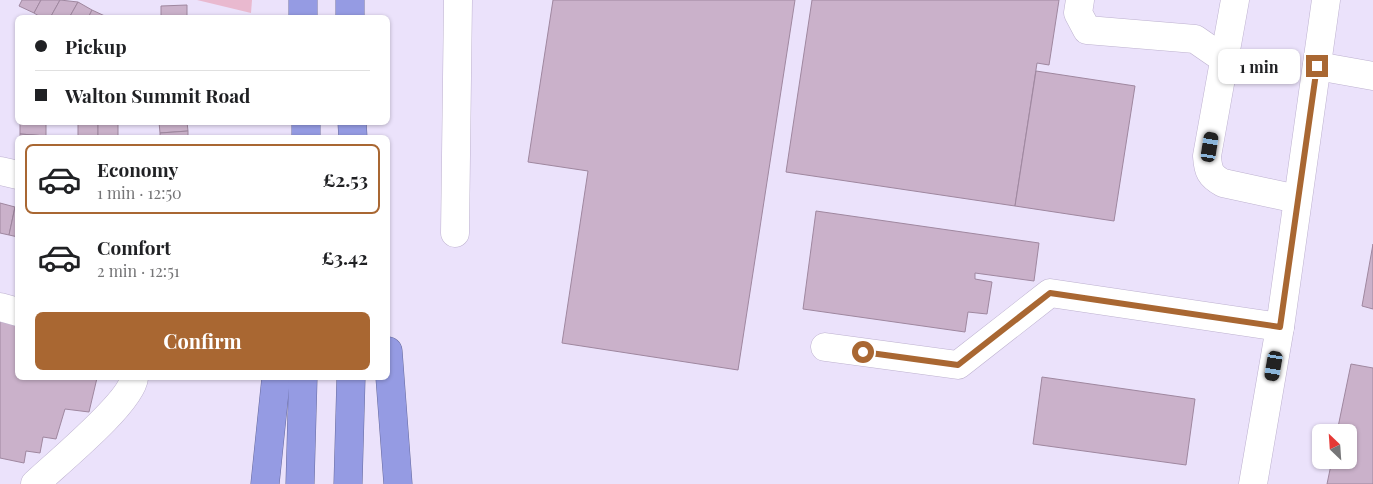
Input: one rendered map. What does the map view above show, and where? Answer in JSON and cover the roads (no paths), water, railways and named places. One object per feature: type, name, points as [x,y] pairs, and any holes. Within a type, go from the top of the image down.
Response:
[{"type":"highway","points":[[303,0],[303,15]]},
{"type":"highway","points":[[350,0],[350,15]]},
{"type":"highway","points":[[390,377],[398,484]]},
{"type":"highway","points":[[265,484],[276,380]]},
{"type":"highway","points":[[300,484],[303,380]]},
{"type":"highway","points":[[348,484],[351,380]]},
{"type":"street","points":[[455,233],[458,0]]},
{"type":"street","points":[[1080,0],[1078,13],[1087,30],[1195,39],[1224,59]]},
{"type":"street","points":[[1235,0],[1207,156],[1208,170],[1212,177],[1223,183],[1297,198]]},
{"type":"street","points":[[1253,484],[1280,327],[1326,0]]},
{"type":"street","points":[[1317,66],[1373,76]]},
{"type":"street","points":[[0,171],[15,174]]},
{"type":"street","points":[[825,347],[958,365],[1050,293],[1280,327]]},
{"type":"street","points":[[0,307],[15,311]]},
{"type":"street","points":[[35,484],[120,404],[133,386],[134,380]]}]
